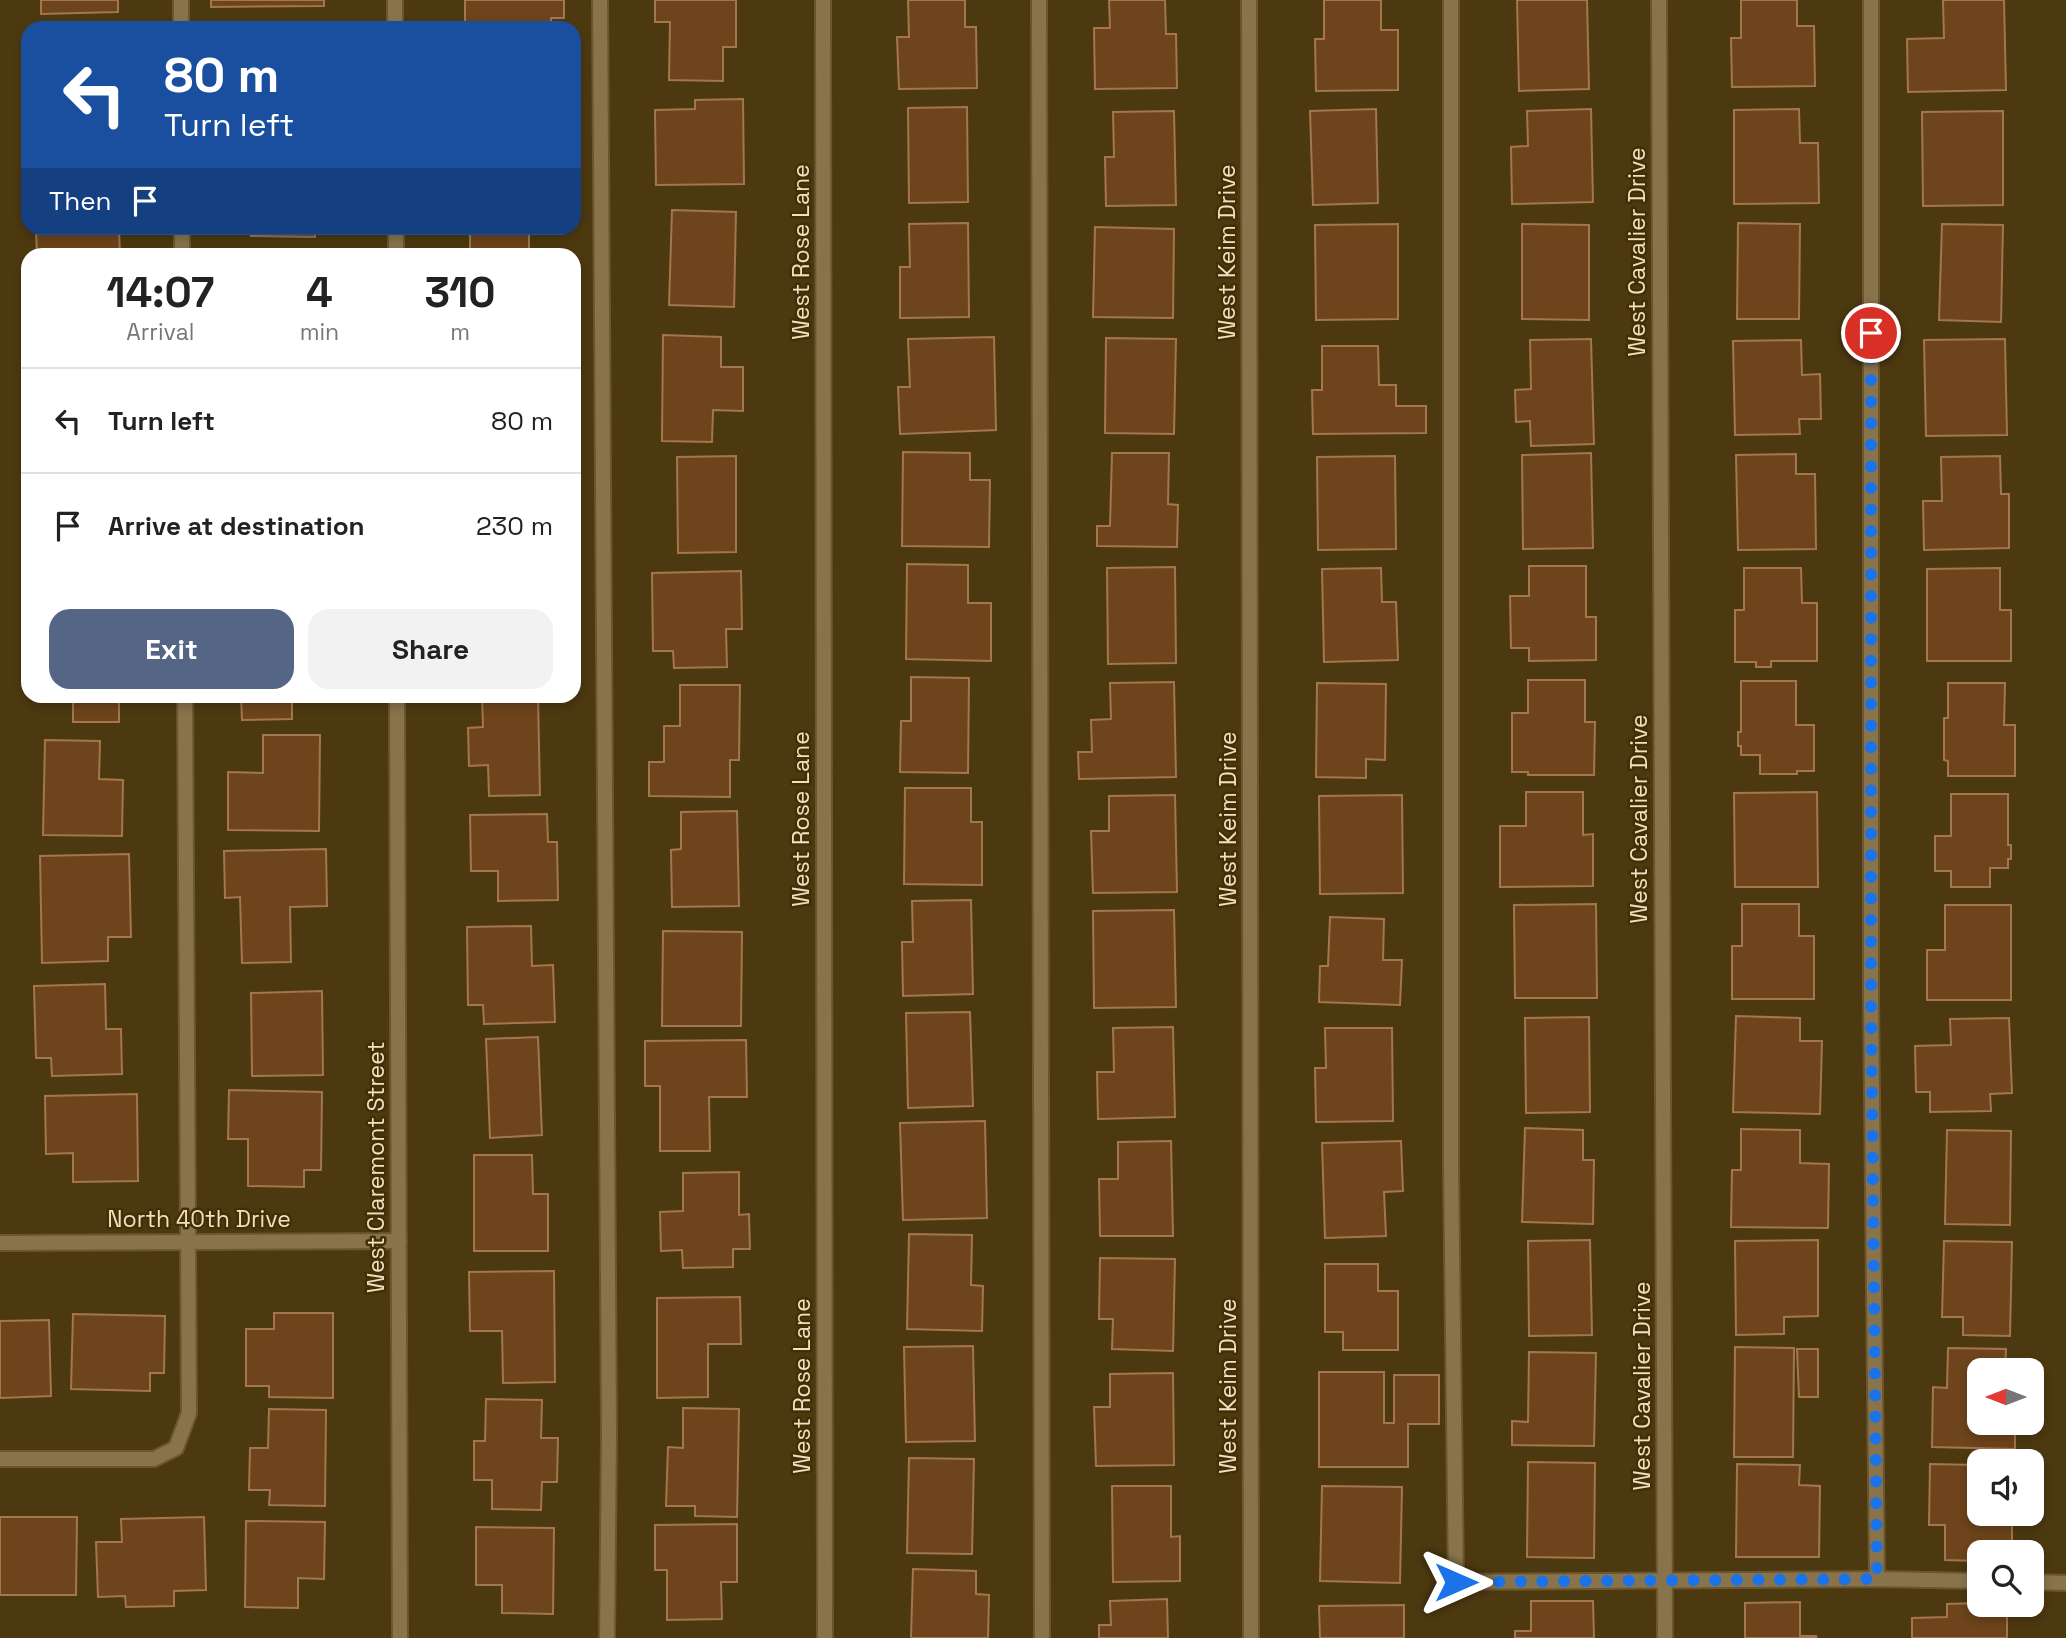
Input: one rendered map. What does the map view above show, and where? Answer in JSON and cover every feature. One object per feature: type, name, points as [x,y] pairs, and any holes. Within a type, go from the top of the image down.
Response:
[{"type":"street","points":[[181,0],[181,21]]},
{"type":"street","points":[[395,0],[395,21]]},
{"type":"street","points":[[600,0],[609,1435],[607,1638]]},
{"type":"street","name":"West Rose Lane","points":[[823,0],[825,1638]]},
{"type":"street","points":[[1039,0],[1042,1638]]},
{"type":"street","name":"West Keim Drive","points":[[1250,0],[1251,1638]]},
{"type":"street","points":[[1451,0],[1451,1167],[1456,1582],[1967,1581]]},
{"type":"street","name":"West Cavalier Drive","points":[[1659,0],[1665,1638]]},
{"type":"street","points":[[1871,0],[1871,999],[1877,1579]]},
{"type":"street","points":[[0,1459],[154,1459],[177,1448],[189,1413],[185,703]]},
{"type":"street","name":"West Claremont Street","points":[[397,703],[400,1638]]},
{"type":"street","name":"North 40th Drive","points":[[0,1243],[398,1241]]},
{"type":"street","points":[[2044,1582],[2066,1583]]},
{"type":"building","points":[[41,0],[118,0],[118,12],[41,14]]},
{"type":"building","points":[[211,0],[324,0],[324,6],[211,7]]},
{"type":"building","points":[[465,0],[564,0],[564,18],[551,18],[551,21],[465,21]]},
{"type":"building","points":[[655,0],[736,0],[736,47],[723,47],[723,81],[669,80],[670,22],[655,22]]},
{"type":"building","points":[[908,0],[965,0],[965,27],[976,27],[977,88],[899,89],[897,37],[909,37]]},
{"type":"building","points":[[1109,0],[1165,0],[1166,34],[1176,34],[1177,88],[1095,89],[1094,28],[1110,28]]},
{"type":"building","points":[[1324,0],[1381,0],[1381,30],[1398,30],[1398,90],[1316,91],[1315,39],[1324,39]]},
{"type":"building","points":[[1517,0],[1587,0],[1589,89],[1519,91]]},
{"type":"building","points":[[1741,0],[1797,0],[1797,26],[1814,26],[1815,86],[1732,87],[1731,38],[1741,38]]},
{"type":"building","points":[[1943,0],[2004,0],[2006,90],[1908,92],[1907,39],[1944,38]]},
{"type":"building","points":[[743,99],[744,184],[656,185],[655,110],[695,109],[695,100]]},
{"type":"building","points":[[967,107],[968,202],[909,203],[908,108]]},
{"type":"building","points":[[1376,109],[1378,203],[1313,205],[1310,111]]},
{"type":"building","points":[[1591,109],[1593,202],[1512,204],[1511,147],[1528,146],[1527,111]]},
{"type":"building","points":[[1799,109],[1800,143],[1818,143],[1819,203],[1734,204],[1734,110]]},
{"type":"building","points":[[1174,111],[1176,205],[1106,206],[1105,157],[1114,157],[1113,112]]},
{"type":"building","points":[[2003,111],[2003,205],[1923,206],[1922,112]]},
{"type":"building","points":[[672,210],[736,212],[734,307],[669,305]]},
{"type":"building","points":[[968,223],[969,317],[900,318],[900,267],[910,267],[909,224]]},
{"type":"building","points":[[1738,223],[1800,224],[1799,319],[1737,319]]},
{"type":"building","points":[[1398,224],[1398,319],[1316,320],[1315,225]]},
{"type":"building","points":[[1522,224],[1589,225],[1589,320],[1522,319]]},
{"type":"building","points":[[1942,224],[2003,225],[2001,322],[1939,320]]},
{"type":"building","points":[[1095,227],[1174,229],[1173,318],[1093,317]]},
{"type":"building","points":[[36,235],[119,235],[120,248],[37,248]]},
{"type":"building","points":[[315,235],[315,237],[251,236]]},
{"type":"building","points":[[470,235],[529,235],[529,248],[470,248]]},
{"type":"building","points":[[663,335],[721,337],[721,367],[743,367],[743,411],[713,410],[712,442],[662,441]]},
{"type":"building","points":[[994,337],[996,430],[900,434],[898,387],[910,387],[908,339]]},
{"type":"building","points":[[1106,338],[1176,339],[1174,434],[1105,433]]},
{"type":"building","points":[[1591,339],[1594,444],[1531,446],[1530,421],[1516,422],[1515,390],[1531,389],[1530,340]]},
{"type":"building","points":[[2005,339],[2007,435],[1926,436],[1924,340]]},
{"type":"building","points":[[1801,340],[1802,375],[1820,374],[1821,419],[1799,419],[1800,434],[1735,435],[1733,341]]},
{"type":"building","points":[[1322,346],[1378,346],[1379,385],[1396,385],[1396,406],[1426,406],[1426,433],[1313,434],[1312,390],[1322,390]]},
{"type":"building","points":[[903,452],[970,453],[970,480],[990,480],[989,547],[902,546]]},
{"type":"building","points":[[1112,453],[1169,453],[1168,504],[1178,505],[1177,547],[1097,546],[1097,526],[1110,526]]},
{"type":"building","points":[[1591,453],[1593,548],[1523,549],[1522,455]]},
{"type":"building","points":[[1796,454],[1796,474],[1815,474],[1816,549],[1738,550],[1736,455]]},
{"type":"building","points":[[736,456],[736,552],[678,553],[677,457]]},
{"type":"building","points":[[1395,456],[1396,549],[1318,550],[1317,457]]},
{"type":"building","points":[[2000,456],[2001,494],[2009,494],[2009,548],[1924,550],[1923,501],[1942,501],[1941,457]]},
{"type":"building","points":[[907,564],[968,565],[968,603],[991,603],[991,661],[906,659]]},
{"type":"building","points":[[1529,566],[1586,566],[1586,617],[1596,617],[1596,660],[1529,661],[1529,648],[1511,648],[1510,596],[1529,596]]},
{"type":"building","points":[[1175,567],[1176,663],[1108,664],[1107,568]]},
{"type":"building","points":[[1381,568],[1382,602],[1396,602],[1398,660],[1324,662],[1322,569]]},
{"type":"building","points":[[1744,568],[1801,568],[1802,603],[1817,603],[1817,661],[1771,661],[1771,667],[1756,667],[1756,662],[1735,662],[1735,610],[1744,610]]},
{"type":"building","points":[[2000,568],[2000,610],[2011,610],[2011,661],[1927,661],[1927,569]]},
{"type":"building","points":[[741,571],[742,629],[726,629],[727,667],[674,668],[673,651],[653,651],[652,573]]},
{"type":"building","points":[[911,677],[969,678],[968,773],[900,772],[901,721],[911,721]]},
{"type":"building","points":[[1528,680],[1585,680],[1585,722],[1595,722],[1594,775],[1528,775],[1528,772],[1512,772],[1512,713],[1528,713]]},
{"type":"building","points":[[1741,681],[1796,681],[1796,725],[1814,725],[1814,771],[1760,774],[1760,755],[1741,755],[1738,732],[1741,732]]},
{"type":"building","points":[[1174,682],[1176,777],[1079,779],[1078,752],[1092,752],[1091,720],[1111,719],[1110,683]]},
{"type":"building","points":[[1317,683],[1386,684],[1385,760],[1366,759],[1366,778],[1316,777]]},
{"type":"building","points":[[1948,683],[2005,683],[2004,725],[2015,725],[2015,776],[1948,776],[1948,761],[1944,760],[1944,718],[1948,718]]},
{"type":"building","points":[[680,685],[740,685],[739,760],[730,760],[730,797],[649,796],[649,762],[664,762],[664,726],[680,726]]},
{"type":"building","points":[[73,703],[119,703],[119,722],[73,722]]},
{"type":"building","points":[[241,703],[292,703],[292,719],[242,720]]},
{"type":"building","points":[[482,703],[538,703],[540,795],[489,796],[488,765],[469,766],[468,728],[483,727]]},
{"type":"building","points":[[263,735],[320,735],[319,831],[228,830],[228,772],[263,773]]},
{"type":"building","points":[[45,740],[100,741],[99,779],[123,780],[122,836],[43,835]]},
{"type":"building","points":[[905,788],[971,788],[971,822],[982,822],[982,885],[904,884]]},
{"type":"building","points":[[1526,792],[1583,792],[1583,835],[1593,834],[1593,886],[1500,887],[1500,826],[1526,826]]},
{"type":"building","points":[[1817,792],[1818,887],[1735,887],[1734,793]]},
{"type":"building","points":[[1951,794],[2008,794],[2008,845],[2011,845],[2011,859],[2008,859],[2008,868],[1990,868],[1990,887],[1951,887],[1951,871],[1935,871],[1935,836],[1951,836]]},
{"type":"building","points":[[1175,795],[1177,892],[1093,893],[1091,831],[1109,831],[1109,796]]},
{"type":"building","points":[[1402,795],[1403,893],[1320,894],[1319,796]]},
{"type":"building","points":[[737,811],[739,906],[672,907],[671,850],[681,849],[681,812]]},
{"type":"building","points":[[547,814],[548,842],[557,842],[558,900],[498,901],[498,871],[471,871],[470,815]]},
{"type":"building","points":[[326,849],[327,906],[290,907],[291,962],[242,963],[240,897],[225,898],[224,851]]},
{"type":"building","points":[[129,854],[131,937],[108,937],[108,961],[42,963],[40,856]]},
{"type":"building","points":[[971,900],[973,994],[903,996],[902,942],[913,942],[912,901]]},
{"type":"building","points":[[1596,904],[1597,998],[1515,998],[1514,905]]},
{"type":"building","points":[[1742,904],[1799,904],[1799,936],[1814,936],[1814,999],[1732,999],[1732,946],[1742,946]]},
{"type":"building","points":[[1945,905],[2011,905],[2011,1000],[1927,1000],[1927,950],[1945,950]]},
{"type":"building","points":[[1174,910],[1176,1007],[1094,1008],[1093,911]]},
{"type":"building","points":[[1330,917],[1384,919],[1383,960],[1402,960],[1400,1005],[1319,1002],[1320,966],[1328,966]]},
{"type":"building","points":[[531,926],[532,966],[553,965],[555,1022],[484,1024],[483,1005],[468,1005],[467,927]]},
{"type":"building","points":[[663,931],[742,932],[741,1026],[662,1026]]},
{"type":"building","points":[[105,984],[106,1029],[121,1029],[122,1074],[52,1076],[51,1058],[36,1058],[34,986]]},
{"type":"building","points":[[322,991],[323,1075],[252,1076],[251,993]]},
{"type":"building","points":[[970,1012],[973,1106],[908,1108],[906,1013]]},
{"type":"building","points":[[1736,1016],[1800,1018],[1800,1041],[1822,1041],[1820,1114],[1733,1112]]},
{"type":"building","points":[[1589,1017],[1590,1112],[1526,1113],[1525,1018]]},
{"type":"building","points":[[2009,1018],[2012,1093],[1990,1094],[1991,1111],[1930,1112],[1930,1092],[1916,1092],[1915,1046],[1951,1045],[1950,1019]]},
{"type":"building","points":[[1173,1027],[1175,1117],[1098,1119],[1097,1072],[1114,1072],[1113,1028]]},
{"type":"building","points":[[1325,1028],[1392,1028],[1393,1121],[1316,1122],[1315,1068],[1326,1068]]},
{"type":"building","points":[[538,1037],[542,1135],[490,1138],[486,1039]]},
{"type":"building","points":[[746,1040],[747,1097],[709,1097],[710,1151],[660,1151],[660,1086],[645,1086],[645,1041]]},
{"type":"building","points":[[229,1090],[322,1092],[321,1170],[304,1170],[304,1187],[248,1186],[248,1139],[228,1139]]},
{"type":"building","points":[[137,1094],[138,1181],[73,1182],[73,1153],[46,1154],[45,1096]]},
{"type":"building","points":[[985,1121],[987,1218],[903,1220],[900,1123]]},
{"type":"building","points":[[1525,1128],[1583,1130],[1583,1160],[1594,1160],[1593,1224],[1522,1222]]},
{"type":"building","points":[[1741,1129],[1800,1130],[1800,1163],[1829,1164],[1828,1228],[1731,1227],[1732,1170],[1741,1170]]},
{"type":"building","points":[[1947,1130],[2011,1131],[2010,1225],[1945,1224]]},
{"type":"building","points":[[1171,1141],[1173,1236],[1100,1236],[1099,1179],[1118,1179],[1118,1142]]},
{"type":"building","points":[[1401,1141],[1403,1191],[1384,1192],[1386,1236],[1325,1238],[1322,1143]]},
{"type":"building","points":[[474,1155],[532,1155],[533,1194],[548,1194],[548,1251],[474,1251]]},
{"type":"building","points":[[739,1172],[739,1215],[749,1214],[750,1249],[733,1249],[733,1267],[683,1268],[682,1250],[661,1251],[660,1212],[683,1211],[683,1173]]},
{"type":"building","points":[[909,1234],[972,1235],[971,1285],[983,1286],[982,1331],[907,1329]]},
{"type":"building","points":[[1590,1240],[1592,1335],[1529,1336],[1528,1241]]},
{"type":"building","points":[[1818,1240],[1818,1316],[1784,1317],[1784,1334],[1736,1335],[1735,1241]]},
{"type":"building","points":[[1944,1241],[2012,1242],[2010,1336],[1963,1335],[1963,1317],[1942,1317]]},
{"type":"building","points":[[1100,1258],[1175,1259],[1173,1351],[1112,1349],[1113,1319],[1099,1319]]},
{"type":"building","points":[[1325,1264],[1378,1264],[1378,1291],[1398,1291],[1398,1350],[1343,1350],[1343,1332],[1325,1332]]},
{"type":"building","points":[[554,1271],[555,1382],[503,1383],[502,1331],[470,1331],[469,1272]]},
{"type":"building","points":[[740,1297],[741,1344],[708,1344],[708,1397],[657,1398],[657,1298]]},
{"type":"building","points":[[274,1313],[333,1313],[333,1398],[269,1397],[269,1386],[246,1386],[246,1329],[274,1329]]},
{"type":"building","points":[[73,1314],[165,1316],[164,1373],[150,1373],[150,1391],[71,1389]]},
{"type":"building","points":[[49,1320],[51,1396],[0,1398],[0,1321]]},
{"type":"building","points":[[973,1346],[975,1441],[906,1442],[904,1347]]},
{"type":"building","points":[[1735,1347],[1794,1348],[1793,1457],[1734,1457]]},
{"type":"building","points":[[1948,1348],[2006,1349],[2006,1358],[1967,1358],[1967,1435],[2015,1435],[2015,1449],[1932,1447],[1933,1387],[1947,1388]]},
{"type":"building","points":[[1797,1349],[1818,1349],[1818,1397],[1799,1397]]},
{"type":"building","points":[[1529,1352],[1596,1353],[1594,1446],[1512,1445],[1512,1421],[1528,1422]]},
{"type":"building","points":[[1319,1372],[1384,1372],[1384,1423],[1394,1423],[1394,1375],[1439,1375],[1439,1424],[1408,1424],[1408,1467],[1319,1467]]},
{"type":"building","points":[[1173,1373],[1174,1465],[1096,1466],[1094,1407],[1110,1407],[1110,1374]]},
{"type":"building","points":[[486,1399],[542,1400],[541,1438],[558,1438],[557,1482],[542,1482],[541,1510],[492,1509],[492,1480],[474,1480],[474,1441],[485,1441]]},
{"type":"building","points":[[683,1408],[739,1409],[737,1517],[695,1516],[695,1506],[666,1506],[668,1447],[683,1448]]},
{"type":"building","points":[[269,1409],[326,1410],[325,1506],[269,1505],[270,1490],[249,1490],[250,1448],[268,1448]]},
{"type":"building","points":[[909,1458],[974,1459],[972,1554],[907,1553]]},
{"type":"building","points":[[1528,1462],[1595,1463],[1594,1558],[1527,1557]]},
{"type":"building","points":[[1737,1464],[1800,1465],[1799,1485],[1820,1486],[1819,1557],[1736,1557]]},
{"type":"building","points":[[1930,1464],[1967,1465],[1967,1526],[2012,1526],[2012,1540],[1967,1540],[1967,1561],[1945,1560],[1945,1525],[1929,1525]]},
{"type":"building","points":[[1112,1486],[1171,1486],[1171,1537],[1180,1536],[1180,1581],[1113,1582]]},
{"type":"building","points":[[1322,1486],[1402,1487],[1400,1583],[1320,1581]]},
{"type":"building","points":[[0,1517],[77,1517],[76,1595],[0,1595]]},
{"type":"building","points":[[204,1517],[206,1590],[174,1591],[174,1606],[126,1607],[125,1596],[98,1597],[96,1542],[122,1542],[121,1519]]},
{"type":"building","points":[[246,1521],[325,1522],[324,1579],[298,1578],[298,1608],[245,1607]]},
{"type":"building","points":[[737,1524],[737,1582],[721,1582],[722,1619],[667,1620],[667,1570],[655,1570],[655,1525]]},
{"type":"building","points":[[476,1527],[554,1528],[553,1614],[502,1613],[502,1585],[476,1585]]},
{"type":"building","points":[[913,1569],[976,1571],[976,1594],[989,1595],[988,1638],[911,1638]]},
{"type":"building","points":[[1167,1599],[1168,1638],[1099,1638],[1099,1625],[1111,1625],[1110,1601]]},
{"type":"building","points":[[1531,1601],[1593,1601],[1594,1638],[1515,1638],[1515,1631],[1531,1631]]},
{"type":"building","points":[[1800,1602],[1800,1636],[1817,1638],[1745,1638],[1745,1603]]},
{"type":"building","points":[[1967,1603],[1967,1617],[2007,1617],[2007,1638],[1912,1638],[1912,1618],[1947,1617],[1947,1604]]},
{"type":"building","points":[[1404,1605],[1404,1638],[1320,1638],[1319,1606]]},
{"type":"route","points":[[1456,1582],[1877,1579],[1871,999],[1871,333]]}]
